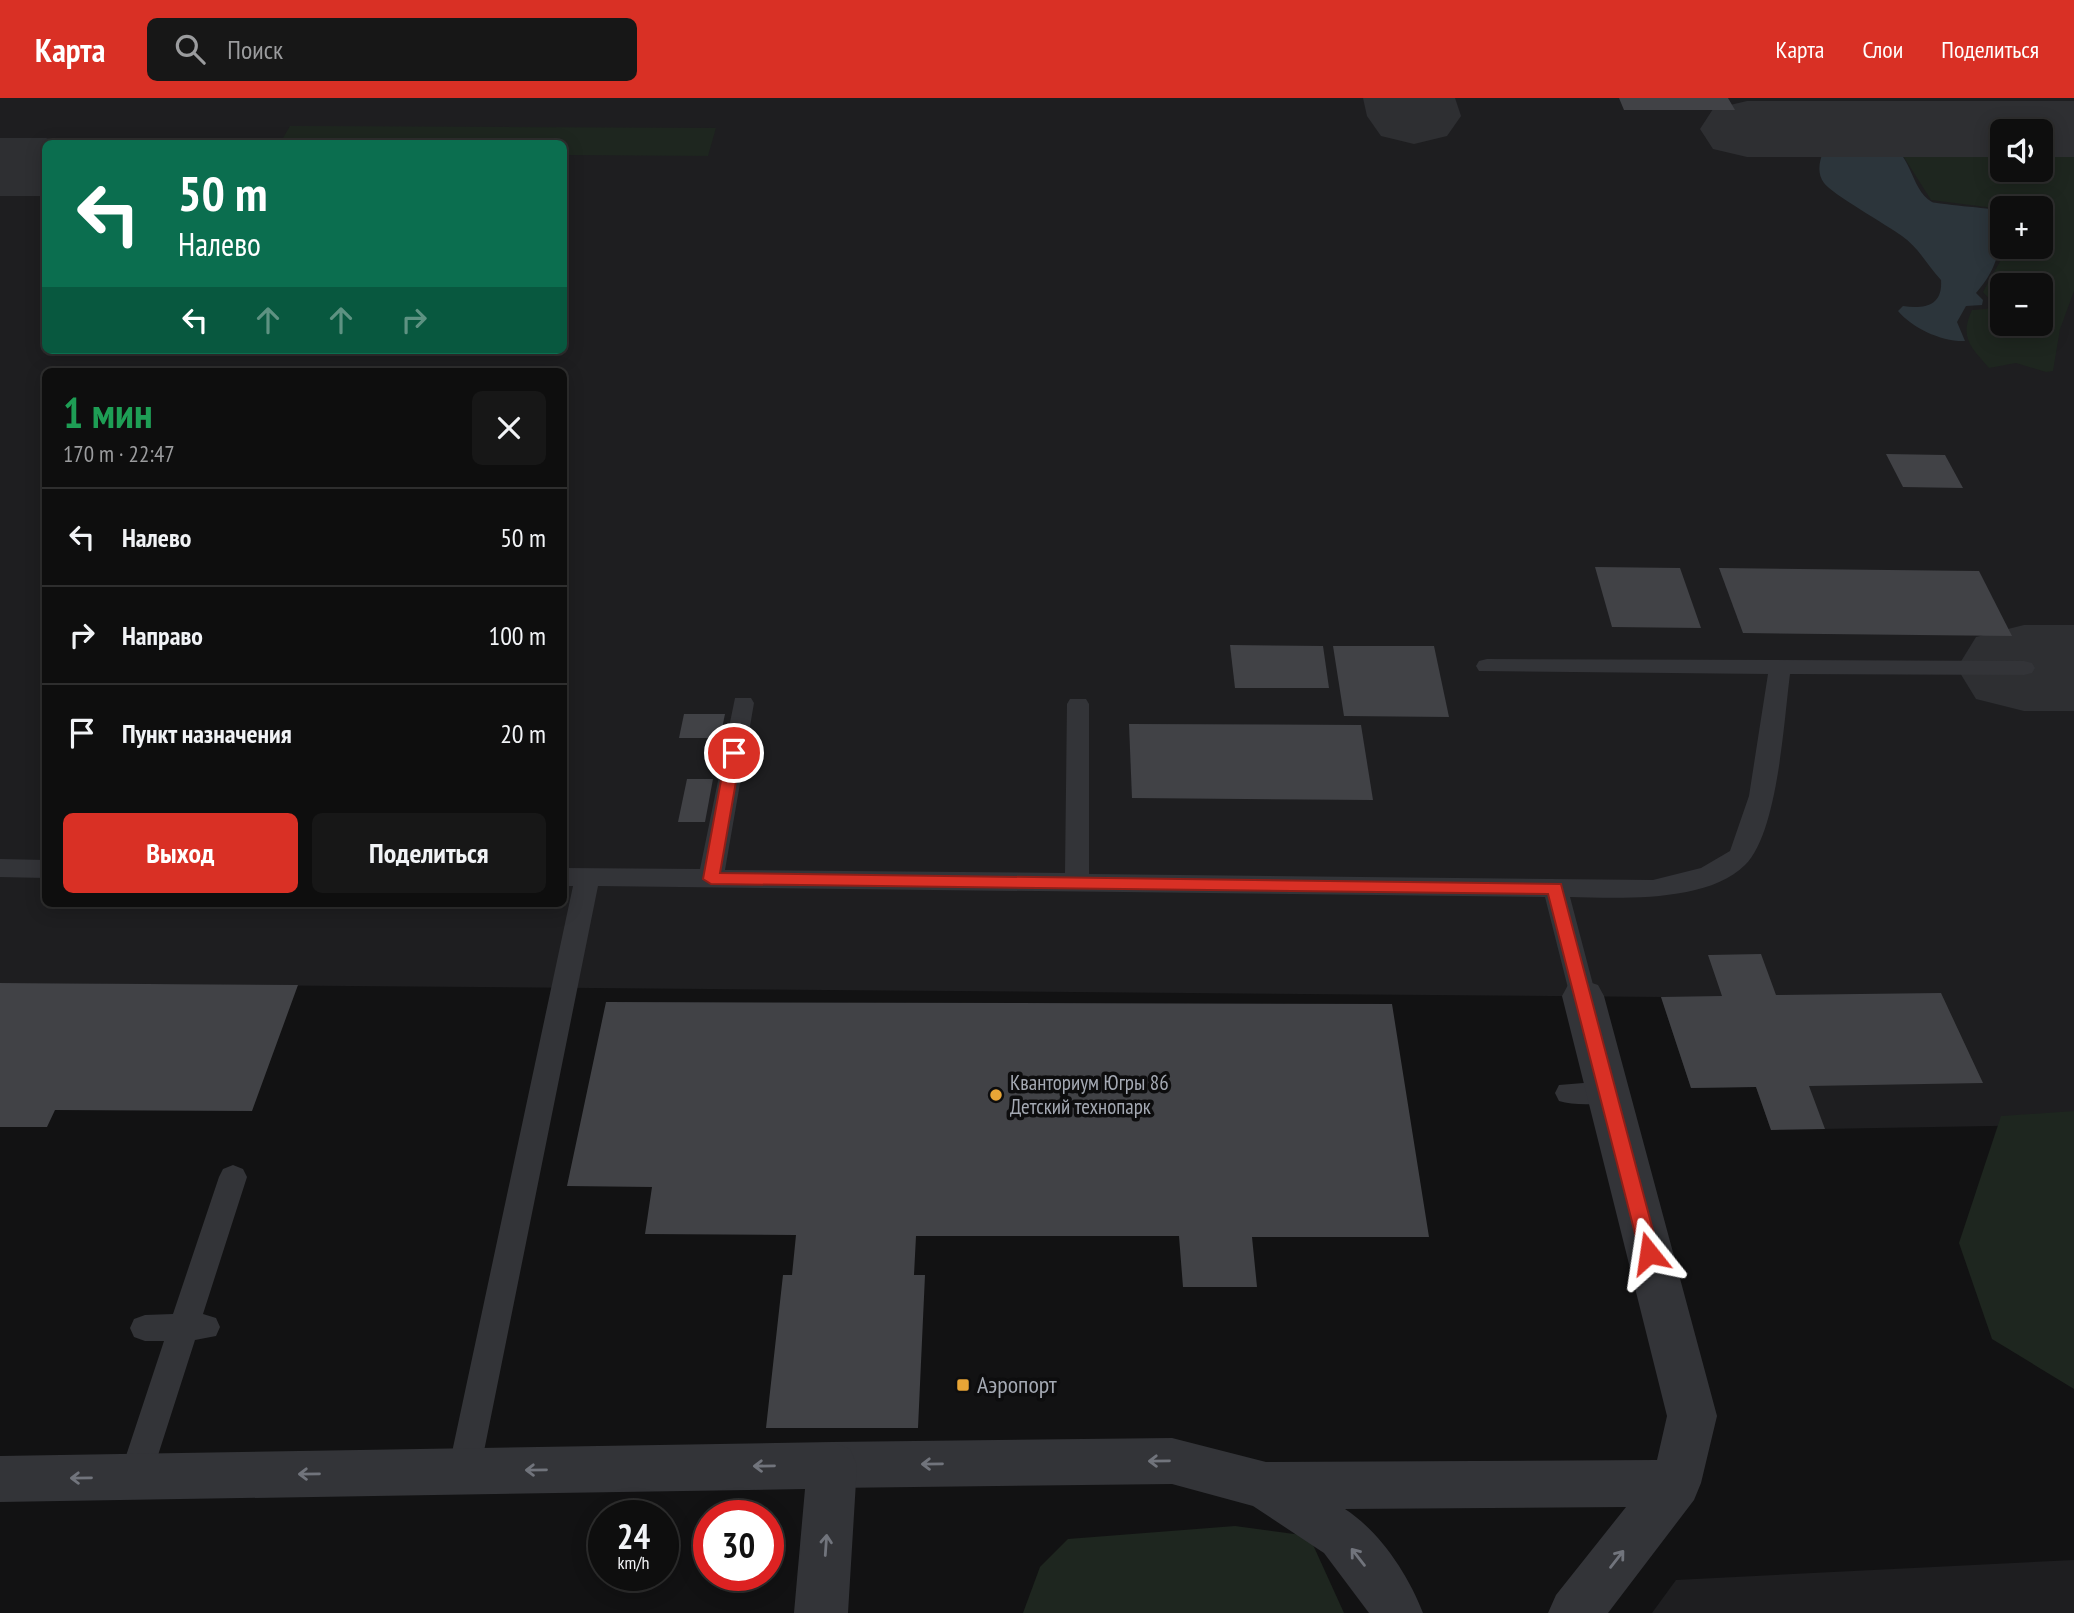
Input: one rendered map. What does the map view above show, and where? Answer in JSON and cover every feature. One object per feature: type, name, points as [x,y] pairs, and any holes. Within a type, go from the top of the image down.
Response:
[{"type":"street","points":[[1576,1613],[1676,1483],[1692,1416],[1588,1092],[1583,996]]},
{"type":"street","points":[[0,1479],[1172,1461],[1266,1486],[1676,1483]]},
{"type":"street","points":[[821,1613],[832,1465]]},
{"type":"street","points":[[1266,1486],[1342,1536],[1390,1597],[1396,1613]]},
{"type":"lane","points":[[1487,666],[2024,668]]},
{"type":"lane","points":[[464,1471],[575,877],[1653,889],[1706,877],[1740,856],[1756,819],[1780,667]]},
{"type":"lane","points":[[711,879],[743,703]]},
{"type":"lane","points":[[1077,704],[1077,882]]},
{"type":"lane","points":[[0,868],[42,869]]},
{"type":"lane","points":[[1555,888],[1583,996]]},
{"type":"lane","points":[[135,1477],[194,1327],[233,1177]]},
{"type":"lane","points":[[145,1328],[194,1327]]},
{"type":"shaded area","points":[[0,98],[2074,98],[2074,1194],[2042,1125],[1771,1130],[1756,1087],[1691,1088],[1661,997],[0,983]]},
{"type":"shaded area","points":[[290,126],[716,128],[708,156],[567,155],[567,140],[282,140]]},
{"type":"shaded area","points":[[1880,127],[1911,133],[1914,130],[1961,135],[1990,131],[1990,182],[2053,182],[2053,132],[2074,133],[2074,291],[2060,329],[2053,371],[2046,372],[2016,363],[1989,368],[1972,348],[1967,328],[1972,310],[1987,309],[1990,305],[1990,336],[2053,336],[2053,273],[1994,273],[2001,259],[2053,259],[2053,196],[1990,196],[1990,207],[1931,200],[1895,143],[1859,133],[1860,129]]},
{"type":"shaded area","points":[[1881,140],[1899,152],[1919,188],[1932,202],[1990,209],[1990,259],[1996,259],[1990,274],[1976,293],[1983,300],[1982,305],[1966,306],[1957,322],[1965,341],[1928,333],[1898,311],[1903,306],[1931,304],[1939,295],[1941,280],[1908,241],[1824,183],[1819,168],[1823,152],[1842,144]]},
{"type":"shaded area","points":[[1990,279],[1990,300],[1983,292]]},
{"type":"shaded area","points":[[2074,1111],[2074,1389],[1992,1339],[1959,1243],[2001,1116]]},
{"type":"shaded area","points":[[1235,1526],[1309,1536],[1344,1613],[1023,1613],[1040,1567],[1068,1539]]},
{"type":"shaded area","points":[[2074,1560],[2074,1613],[1652,1613],[1676,1580]]},
{"type":"building","points":[[1619,98],[1728,98],[1735,110],[1624,110]]},
{"type":"building","points":[[1886,454],[1945,455],[1963,488],[1903,487]]},
{"type":"building","points":[[1595,567],[1680,568],[1701,628],[1612,627]]},
{"type":"building","points":[[1719,568],[1979,571],[2012,636],[1743,633]]},
{"type":"building","points":[[1230,645],[1323,646],[1329,688],[1235,688]]},
{"type":"building","points":[[1333,646],[1434,646],[1449,717],[1344,716]]},
{"type":"building","points":[[684,714],[725,714],[720,738],[679,738]]},
{"type":"building","points":[[1129,724],[1361,725],[1373,800],[1132,798]]},
{"type":"building","points":[[687,779],[713,779],[705,822],[678,822]]},
{"type":"building","points":[[1761,954],[1776,995],[1941,993],[1983,1083],[1809,1086],[1825,1129],[1771,1130],[1756,1087],[1691,1088],[1661,997],[1722,996],[1708,955]]},
{"type":"building","points":[[0,983],[298,985],[252,1111],[55,1110],[47,1127],[0,1127]]},
{"type":"building","name":"Кванториум Югры 86 Детский технопарк","points":[[606,1002],[1392,1004],[1429,1237],[1252,1237],[1257,1287],[1183,1287],[1179,1236],[916,1236],[914,1275],[925,1275],[918,1428],[766,1428],[783,1275],[792,1275],[796,1235],[645,1234],[652,1187],[567,1186]]},
{"type":"taxiway","points":[[1409,98],[1414,116]]},
{"type":"taxiway","points":[[1747,129],[2074,129]]},
{"type":"taxiway","points":[[0,167],[42,167]]},
{"type":"taxiway","points":[[2024,668],[2074,668]]},
{"type":"place","name":"Кванториум Югры 86 Детский технопарк","points":[[996,1095]]},
{"type":"place","name":"Аэропорт","points":[[963,1385]]},
{"type":"route","points":[[734,753],[711,879],[1555,888],[1649,1253]]}]
